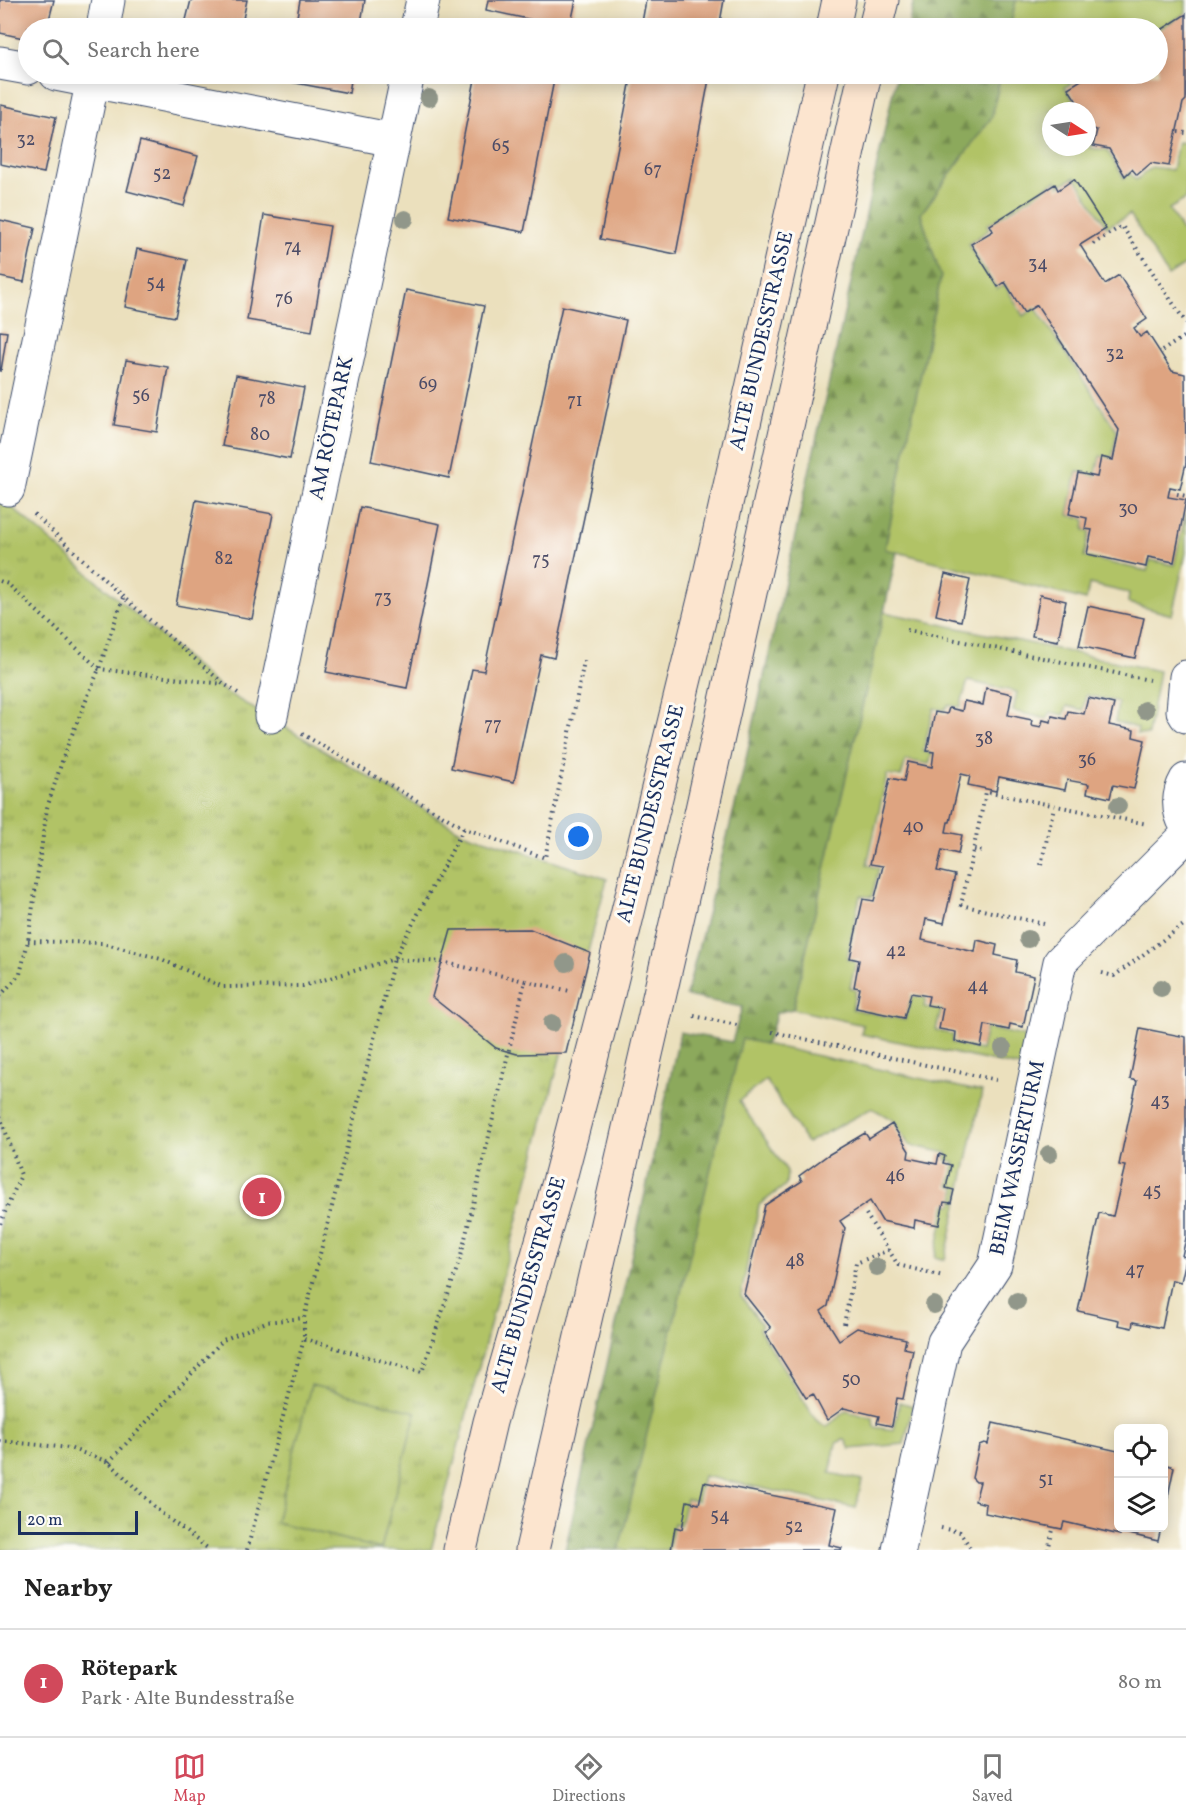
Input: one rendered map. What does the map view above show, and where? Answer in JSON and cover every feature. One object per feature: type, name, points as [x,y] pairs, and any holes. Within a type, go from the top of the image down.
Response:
[{"type":"main road","points":[[835,18],[839,0]]},
{"type":"main road","points":[[878,18],[882,0]]},
{"type":"main road","name":"ALTE BUNDESSTRASSE","points":[[460,1550],[490,1422],[607,998],[706,592],[821,84]]},
{"type":"main road","name":"ALTE BUNDESSTRASSE","points":[[532,1550],[695,841],[863,84]]},
{"type":"street","points":[[105,18],[108,0]]},
{"type":"street","points":[[419,18],[423,0]]},
{"type":"street","points":[[0,63],[18,66]]},
{"type":"street","points":[[8,489],[92,84]]},
{"type":"street","points":[[126,84],[394,140]]},
{"type":"street","name":"AM RÖTEPARK","points":[[271,716],[406,84]]},
{"type":"street","points":[[1186,780],[1181,789],[1179,803],[1186,825]]},
{"type":"street","points":[[1060,962],[1186,836]]},
{"type":"street","name":"BEIM WASSERTURM","points":[[899,1550],[944,1342],[995,1265],[1060,962]]},
{"type":"path","points":[[1178,132],[1186,134]]},
{"type":"path","points":[[1093,244],[1122,226],[1186,323]]},
{"type":"path","points":[[1162,351],[1186,335]]},
{"type":"path","points":[[8,489],[123,597],[224,684],[271,716],[464,828],[545,858],[585,656]]},
{"type":"path","points":[[1177,494],[1186,496]]},
{"type":"path","points":[[0,581],[8,585],[99,669],[224,684]]},
{"type":"path","points":[[0,996],[20,974],[28,941],[47,808],[66,749],[99,669],[123,597]]},
{"type":"path","points":[[907,630],[1186,694]]},
{"type":"path","points":[[1087,934],[961,905],[986,792],[1153,825]]},
{"type":"path","points":[[1041,865],[1054,807]]},
{"type":"path","points":[[246,1550],[304,1339],[304,1318],[394,959],[464,828]]},
{"type":"path","points":[[974,850],[984,852]]},
{"type":"path","points":[[1060,962],[1114,976],[1186,923]]},
{"type":"path","points":[[28,941],[102,943],[160,959],[223,987],[303,986],[394,959],[442,962],[576,992]]},
{"type":"path","points":[[304,1339],[422,1372],[461,1256],[525,981]]},
{"type":"path","points":[[694,1016],[737,1025]]},
{"type":"path","points":[[772,1032],[1032,1087]]},
{"type":"path","points":[[0,1116],[21,1175],[0,1224]]},
{"type":"path","points":[[866,1214],[898,1265],[981,1285]]},
{"type":"path","points":[[844,1324],[856,1263],[889,1250]]},
{"type":"path","points":[[109,1461],[223,1340],[266,1322],[304,1318]]},
{"type":"path","points":[[0,1441],[69,1448],[109,1461],[160,1512],[210,1550]]},
{"type":"path","points":[[954,1530],[960,1532],[972,1550]]},
{"type":"path","points":[[1048,1550],[1053,1530]]},
{"type":"green space","points":[[914,0],[1018,0],[1012,18],[910,18]]},
{"type":"green space","points":[[1186,0],[1186,13],[1168,24],[1168,18],[1012,18],[1016,1]]},
{"type":"green space","points":[[895,84],[999,84],[992,117],[921,214],[941,277],[885,548],[897,552],[793,1009],[776,1013],[771,1032],[765,1043],[737,1061],[619,1550],[565,1550],[680,1032],[732,1042],[742,1007],[686,996],[739,790]]},
{"type":"green space","points":[[999,84],[1070,84],[1065,87],[1074,102],[1042,102],[1042,156],[1096,156],[1096,149],[1107,150],[1124,178],[1130,173],[1136,180],[1152,167],[1172,170],[1178,142],[1186,143],[1186,199],[1169,209],[1186,238],[1186,264],[1168,276],[1130,214],[1107,227],[1075,177],[1059,186],[1056,181],[987,225],[989,230],[968,244],[997,289],[1005,285],[1023,316],[1036,308],[1117,431],[1112,458],[1100,456],[1095,477],[1077,471],[1068,515],[1085,519],[1084,530],[1090,531],[1084,557],[1147,571],[1150,560],[1174,565],[1186,513],[1186,553],[1172,615],[1128,603],[1129,593],[1089,584],[1086,600],[885,549],[941,277],[921,214],[992,117]]},
{"type":"green space","points":[[0,497],[224,691],[462,832],[607,879],[431,1550],[0,1550]]},
{"type":"green space","points":[[884,612],[1159,671],[1148,735],[1137,734],[1138,728],[1115,722],[1118,702],[1086,695],[1083,710],[1067,706],[1064,715],[1051,712],[1047,719],[1013,711],[1017,692],[968,681],[960,707],[948,705],[944,710],[934,708],[923,751],[932,754],[929,764],[906,760],[901,777],[887,775],[867,865],[879,868],[872,897],[860,896],[847,959],[856,962],[850,988],[856,990],[852,1009],[905,1020],[912,996],[926,998],[924,1007],[941,1010],[936,1030],[953,1035],[952,1043],[981,1050],[986,1028],[1027,1037],[1020,1067],[861,1034],[863,1025],[793,1009]]},
{"type":"green space","points":[[742,1039],[982,1092],[945,1260],[935,1257],[946,1204],[953,1205],[956,1188],[949,1186],[955,1162],[946,1160],[947,1153],[909,1145],[893,1120],[872,1108],[807,1143],[766,1080],[739,1101],[787,1171],[786,1185],[759,1205],[741,1296],[762,1325],[759,1329],[816,1420],[826,1427],[846,1411],[873,1418],[874,1427],[894,1430],[900,1402],[913,1406],[904,1444],[850,1449],[845,1439],[836,1443],[830,1473],[862,1480],[856,1508],[703,1476],[697,1501],[686,1499],[680,1525],[674,1523],[668,1550],[619,1550]]},
{"type":"green space","points":[[311,1385],[416,1412],[381,1549],[276,1522]]},
{"type":"building","points":[[0,0],[54,0],[50,18],[18,18],[18,37],[0,33]]},
{"type":"building","points":[[191,0],[247,0],[243,18],[186,18]]},
{"type":"building","points":[[300,0],[365,0],[362,18],[297,18]]},
{"type":"building","points":[[488,0],[576,0],[572,18],[523,18],[486,10]]},
{"type":"building","points":[[646,0],[724,0],[721,18],[643,18]]},
{"type":"building","points":[[1186,14],[1186,100],[1183,103],[1169,166],[1151,163],[1137,175],[1132,169],[1125,176],[1109,149],[1096,147],[1096,102],[1077,102],[1068,88],[1075,84],[1168,84],[1168,26]]},
{"type":"building","points":[[301,84],[350,84],[349,93]]},
{"type":"building","points":[[474,84],[553,84],[524,232],[448,217]]},
{"type":"building","points":[[630,84],[708,84],[676,254],[600,239]]},
{"type":"building","points":[[1,105],[56,117],[44,173],[0,164]]},
{"type":"building","points":[[140,141],[198,156],[184,206],[127,191]]},
{"type":"building","points":[[1074,179],[1106,229],[1080,245],[1105,284],[1119,275],[1147,319],[1134,328],[1140,337],[1147,332],[1172,371],[1185,374],[1186,463],[1180,489],[1170,487],[1168,497],[1186,500],[1174,562],[1148,557],[1146,567],[1087,554],[1092,530],[1085,529],[1087,518],[1069,514],[1078,473],[1097,477],[1101,457],[1113,460],[1119,430],[1037,305],[1024,313],[1005,282],[998,287],[971,244],[993,231],[990,225],[1055,184],[1058,190]]},
{"type":"building","points":[[264,215],[330,226],[312,331],[247,320]]},
{"type":"building","points":[[0,220],[35,228],[24,282],[0,277]]},
{"type":"building","points":[[137,249],[187,260],[175,317],[125,307]]},
{"type":"building","points":[[406,290],[484,306],[449,478],[371,461]]},
{"type":"building","points":[[562,306],[626,320],[554,658],[541,655],[514,782],[451,768],[472,669],[484,671]]},
{"type":"building","points":[[0,331],[7,332],[1,371],[0,371]]},
{"type":"building","points":[[126,360],[168,367],[157,432],[114,425]]},
{"type":"building","points":[[236,375],[304,388],[290,459],[222,446]]},
{"type":"building","points":[[196,500],[273,514],[252,619],[176,605]]},
{"type":"building","points":[[360,507],[440,524],[407,688],[326,672]]},
{"type":"building","points":[[945,574],[970,580],[961,621],[936,615]]},
{"type":"building","points":[[1040,595],[1066,601],[1058,641],[1032,636]]},
{"type":"building","points":[[1088,606],[1144,618],[1135,658],[1079,646]]},
{"type":"building","points":[[986,688],[1012,694],[1008,715],[1032,720],[1031,725],[1041,727],[1043,720],[1051,722],[1052,716],[1066,719],[1068,711],[1084,714],[1088,698],[1114,704],[1109,725],[1134,730],[1133,737],[1145,740],[1134,789],[1113,785],[1110,798],[1087,793],[1089,784],[1067,780],[1065,790],[999,777],[996,791],[968,785],[970,776],[961,774],[946,832],[962,835],[958,854],[942,850],[937,871],[955,875],[944,923],[926,919],[922,940],[975,952],[977,940],[997,945],[995,955],[1017,960],[1015,972],[1034,976],[1023,1027],[1010,1024],[1009,1030],[985,1025],[981,1047],[955,1041],[956,1032],[939,1029],[943,1008],[927,1005],[929,996],[911,993],[904,1018],[856,1008],[860,988],[854,987],[859,960],[850,958],[863,899],[874,901],[883,866],[870,864],[890,778],[904,781],[908,762],[932,767],[934,752],[927,751],[935,712],[947,714],[949,708],[962,711],[964,701],[983,705]]},
{"type":"building","points":[[530,929],[590,953],[566,1053],[517,1054],[496,1048],[432,997],[451,930]]},
{"type":"building","points":[[1140,1028],[1186,1037],[1186,1238],[1182,1256],[1186,1257],[1186,1260],[1181,1282],[1172,1280],[1162,1328],[1133,1322],[1132,1328],[1118,1325],[1119,1320],[1078,1311],[1099,1213],[1113,1216],[1125,1166],[1119,1165],[1137,1081],[1130,1079]]},
{"type":"building","points":[[892,1124],[909,1151],[908,1158],[937,1164],[939,1154],[945,1156],[943,1163],[951,1165],[946,1188],[954,1190],[951,1203],[944,1202],[939,1225],[915,1220],[914,1228],[882,1221],[870,1201],[840,1221],[845,1228],[828,1306],[821,1311],[839,1340],[857,1328],[906,1339],[904,1348],[913,1350],[903,1399],[897,1398],[892,1426],[877,1423],[879,1416],[844,1408],[827,1420],[813,1394],[806,1398],[765,1333],[771,1328],[744,1294],[765,1205],[802,1181],[799,1176],[828,1155],[865,1133],[869,1139]]},
{"type":"building","points":[[993,1423],[1114,1450],[1114,1532],[1121,1532],[1120,1535],[1064,1522],[1062,1529],[985,1513],[986,1504],[975,1501],[980,1482],[972,1478],[979,1445],[988,1444]]},
{"type":"building","points":[[1168,1465],[1174,1467],[1168,1496]]},
{"type":"building","points":[[704,1482],[837,1508],[829,1545],[842,1548],[841,1550],[671,1550],[675,1527],[682,1529],[687,1501],[699,1504]]},
{"type":"building","points":[[1121,1532],[1160,1532],[1158,1541]]},
{"type":"place","name":"Rötepark","points":[[262,1197]]}]
